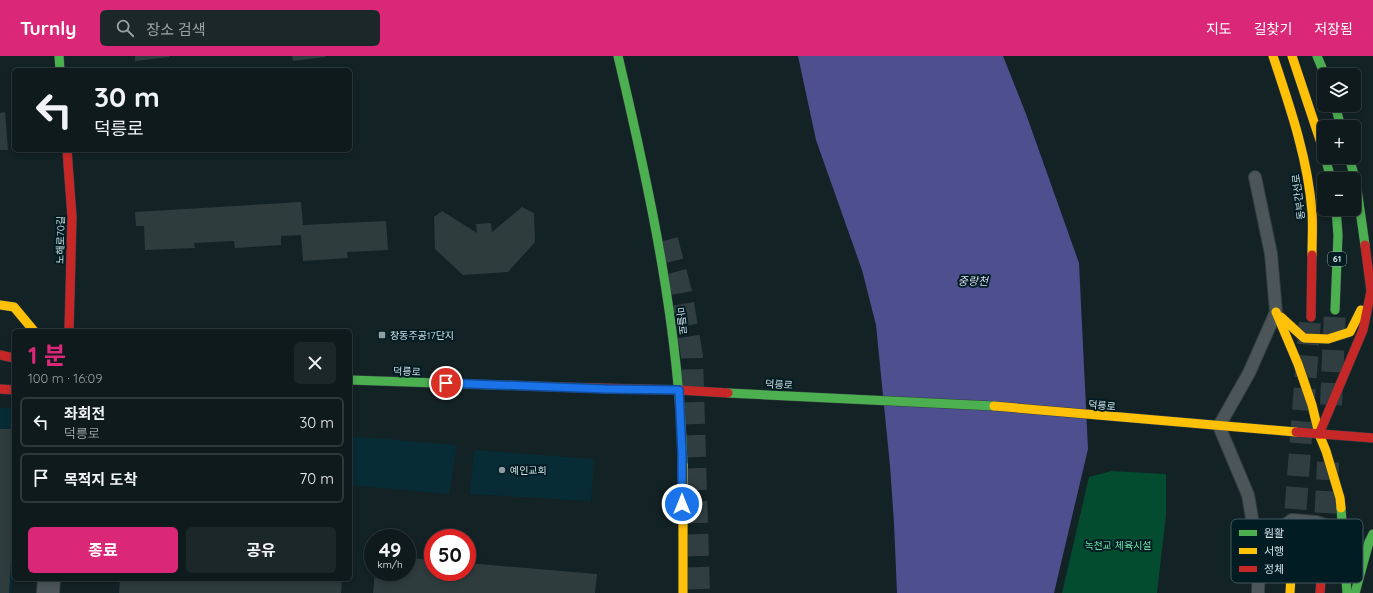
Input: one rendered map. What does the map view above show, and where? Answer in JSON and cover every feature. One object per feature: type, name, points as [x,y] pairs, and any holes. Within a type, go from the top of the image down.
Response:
[{"type":"main road","points":[[59,56],[60,68]]},
{"type":"main road","name":"마들로","points":[[618,56],[654,220],[670,310],[679,390],[682,454],[683,593]]},
{"type":"main road","name":"동부간선로","points":[[1273,56],[1292,114],[1306,171],[1312,213],[1311,317]]},
{"type":"main road","points":[[1292,56],[1317,131]]},
{"type":"main road","points":[[1317,56],[1322,68]]},
{"type":"main road","name":"노해로70길","points":[[67,152],[72,217],[69,329]]},
{"type":"main road","points":[[1319,434],[1358,346],[1372,292],[1356,182],[1352,164]]},
{"type":"main road","name":"61","points":[[1335,310],[1338,235],[1337,216]]},
{"type":"main road","points":[[1276,312],[1304,338],[1328,339],[1350,332],[1372,292]]},
{"type":"main road","points":[[0,305],[14,307],[32,329]]},
{"type":"main road","points":[[1276,312],[1298,364],[1312,405],[1319,434],[1326,451],[1340,498],[1343,519]]},
{"type":"main road","points":[[0,355],[12,358]]},
{"type":"main road","name":"덕릉로","points":[[352,380],[606,389],[679,390],[989,406],[1219,426]]},
{"type":"main road","points":[[0,389],[12,390]]},
{"type":"main road","points":[[1219,426],[1373,438]]},
{"type":"main road","points":[[1363,564],[1369,542],[1373,534]]},
{"type":"main road","points":[[1290,593],[1291,583]]},
{"type":"main road","points":[[1320,593],[1321,583]]},
{"type":"main road","points":[[1347,583],[1347,593]]},
{"type":"main road","points":[[1355,593],[1358,583]]},
{"type":"street","points":[[48,593],[49,581]]},
{"type":"lane","points":[[1252,519],[1248,495],[1219,426],[1249,373],[1276,312],[1270,254],[1255,177]]},
{"type":"lane","points":[[1258,583],[1258,593]]},
{"type":"shaded area","points":[[0,408],[12,408],[12,580],[11,593],[0,593]]},
{"type":"shaded area","points":[[352,436],[457,445],[449,494],[352,485]]},
{"type":"shaded area","points":[[474,450],[594,459],[591,501],[470,494]]},
{"type":"green space","name":"녹천교 체육시설","points":[[1112,471],[1166,474],[1166,515],[1157,593],[1062,593],[1089,477]]},
{"type":"water","name":"중랑천","points":[[798,56],[1003,56],[1026,114],[1079,263],[1088,449],[1054,593],[897,593],[890,466],[876,325],[862,270],[816,140]]},
{"type":"building","points":[[135,56],[169,56],[169,57],[135,61]]},
{"type":"building","points":[[292,56],[325,56],[325,57],[293,61]]},
{"type":"building","points":[[5,112],[8,150],[0,150],[0,113]]},
{"type":"building","points":[[301,202],[303,225],[386,221],[388,250],[347,252],[348,258],[303,261],[301,235],[281,236],[281,245],[235,248],[234,241],[194,243],[195,248],[145,250],[144,226],[136,226],[135,212]]},
{"type":"building","points":[[522,207],[534,213],[535,242],[508,272],[463,275],[435,249],[434,217],[442,211],[477,233],[476,224],[491,223],[492,232]]},
{"type":"building","points":[[0,429],[12,429],[12,543],[9,593],[0,593]]},
{"type":"building","points":[[416,559],[424,559],[424,581],[476,581],[476,564],[597,574],[595,593],[373,593],[374,581],[416,581]]},
{"type":"building","points":[[120,581],[342,581],[341,593],[119,593]]},
{"type":"tunnel","points":[[667,240],[681,292],[692,356],[699,593]]},
{"type":"tunnel","points":[[1331,405],[1335,310]]},
{"type":"tunnel","points":[[1295,519],[1310,320]]},
{"type":"tunnel","points":[[1325,519],[1328,462]]},
{"type":"traffic: fast","points":[[59,56],[60,68]]},
{"type":"traffic: fast","points":[[618,56],[652,208],[661,259],[676,361],[683,465]]},
{"type":"traffic: fast","points":[[1317,56],[1322,68]]},
{"type":"traffic: fast","points":[[1337,112],[1339,120]]},
{"type":"traffic: fast","points":[[1327,164],[1329,172]]},
{"type":"traffic: fast","points":[[1351,164],[1356,182],[1365,245]]},
{"type":"traffic: fast","points":[[1335,310],[1338,235],[1337,216]]},
{"type":"traffic: fast","points":[[352,380],[558,387]]},
{"type":"traffic: fast","points":[[728,393],[994,406]]},
{"type":"traffic: fast","points":[[1341,508],[1342,519]]},
{"type":"traffic: fast","points":[[1363,564],[1369,542],[1373,534]]},
{"type":"traffic: fast","points":[[1346,583],[1347,593]]},
{"type":"traffic: fast","points":[[1355,593],[1358,583]]},
{"type":"traffic: slow","points":[[1273,56],[1286,94],[1307,172],[1312,212],[1312,255]]},
{"type":"traffic: slow","points":[[1292,56],[1317,131]]},
{"type":"traffic: slow","points":[[0,305],[14,307],[32,329]]},
{"type":"traffic: slow","points":[[1281,317],[1304,338],[1328,339],[1350,332],[1361,310]]},
{"type":"traffic: slow","points":[[1276,312],[1298,364],[1312,405],[1319,434],[1326,451],[1340,498],[1341,508]]},
{"type":"traffic: slow","points":[[994,406],[1296,432]]},
{"type":"traffic: slow","points":[[683,465],[683,593]]},
{"type":"traffic: slow","points":[[1290,593],[1291,583]]},
{"type":"traffic: jam","points":[[67,152],[72,217],[69,329]]},
{"type":"traffic: jam","points":[[1319,434],[1363,330],[1371,291],[1365,245]]},
{"type":"traffic: jam","points":[[1311,317],[1312,255]]},
{"type":"traffic: jam","points":[[0,355],[12,358]]},
{"type":"traffic: jam","points":[[558,387],[679,390],[728,393]]},
{"type":"traffic: jam","points":[[0,389],[12,390]]},
{"type":"traffic: jam","points":[[1296,432],[1373,438]]},
{"type":"traffic: jam","points":[[1320,593],[1321,583]]},
{"type":"place","name":"창동주공17단지","points":[[382,335]]},
{"type":"place","name":"예인교회","points":[[502,470]]},
{"type":"route","points":[[446,383],[679,390],[682,454],[682,504]]}]
